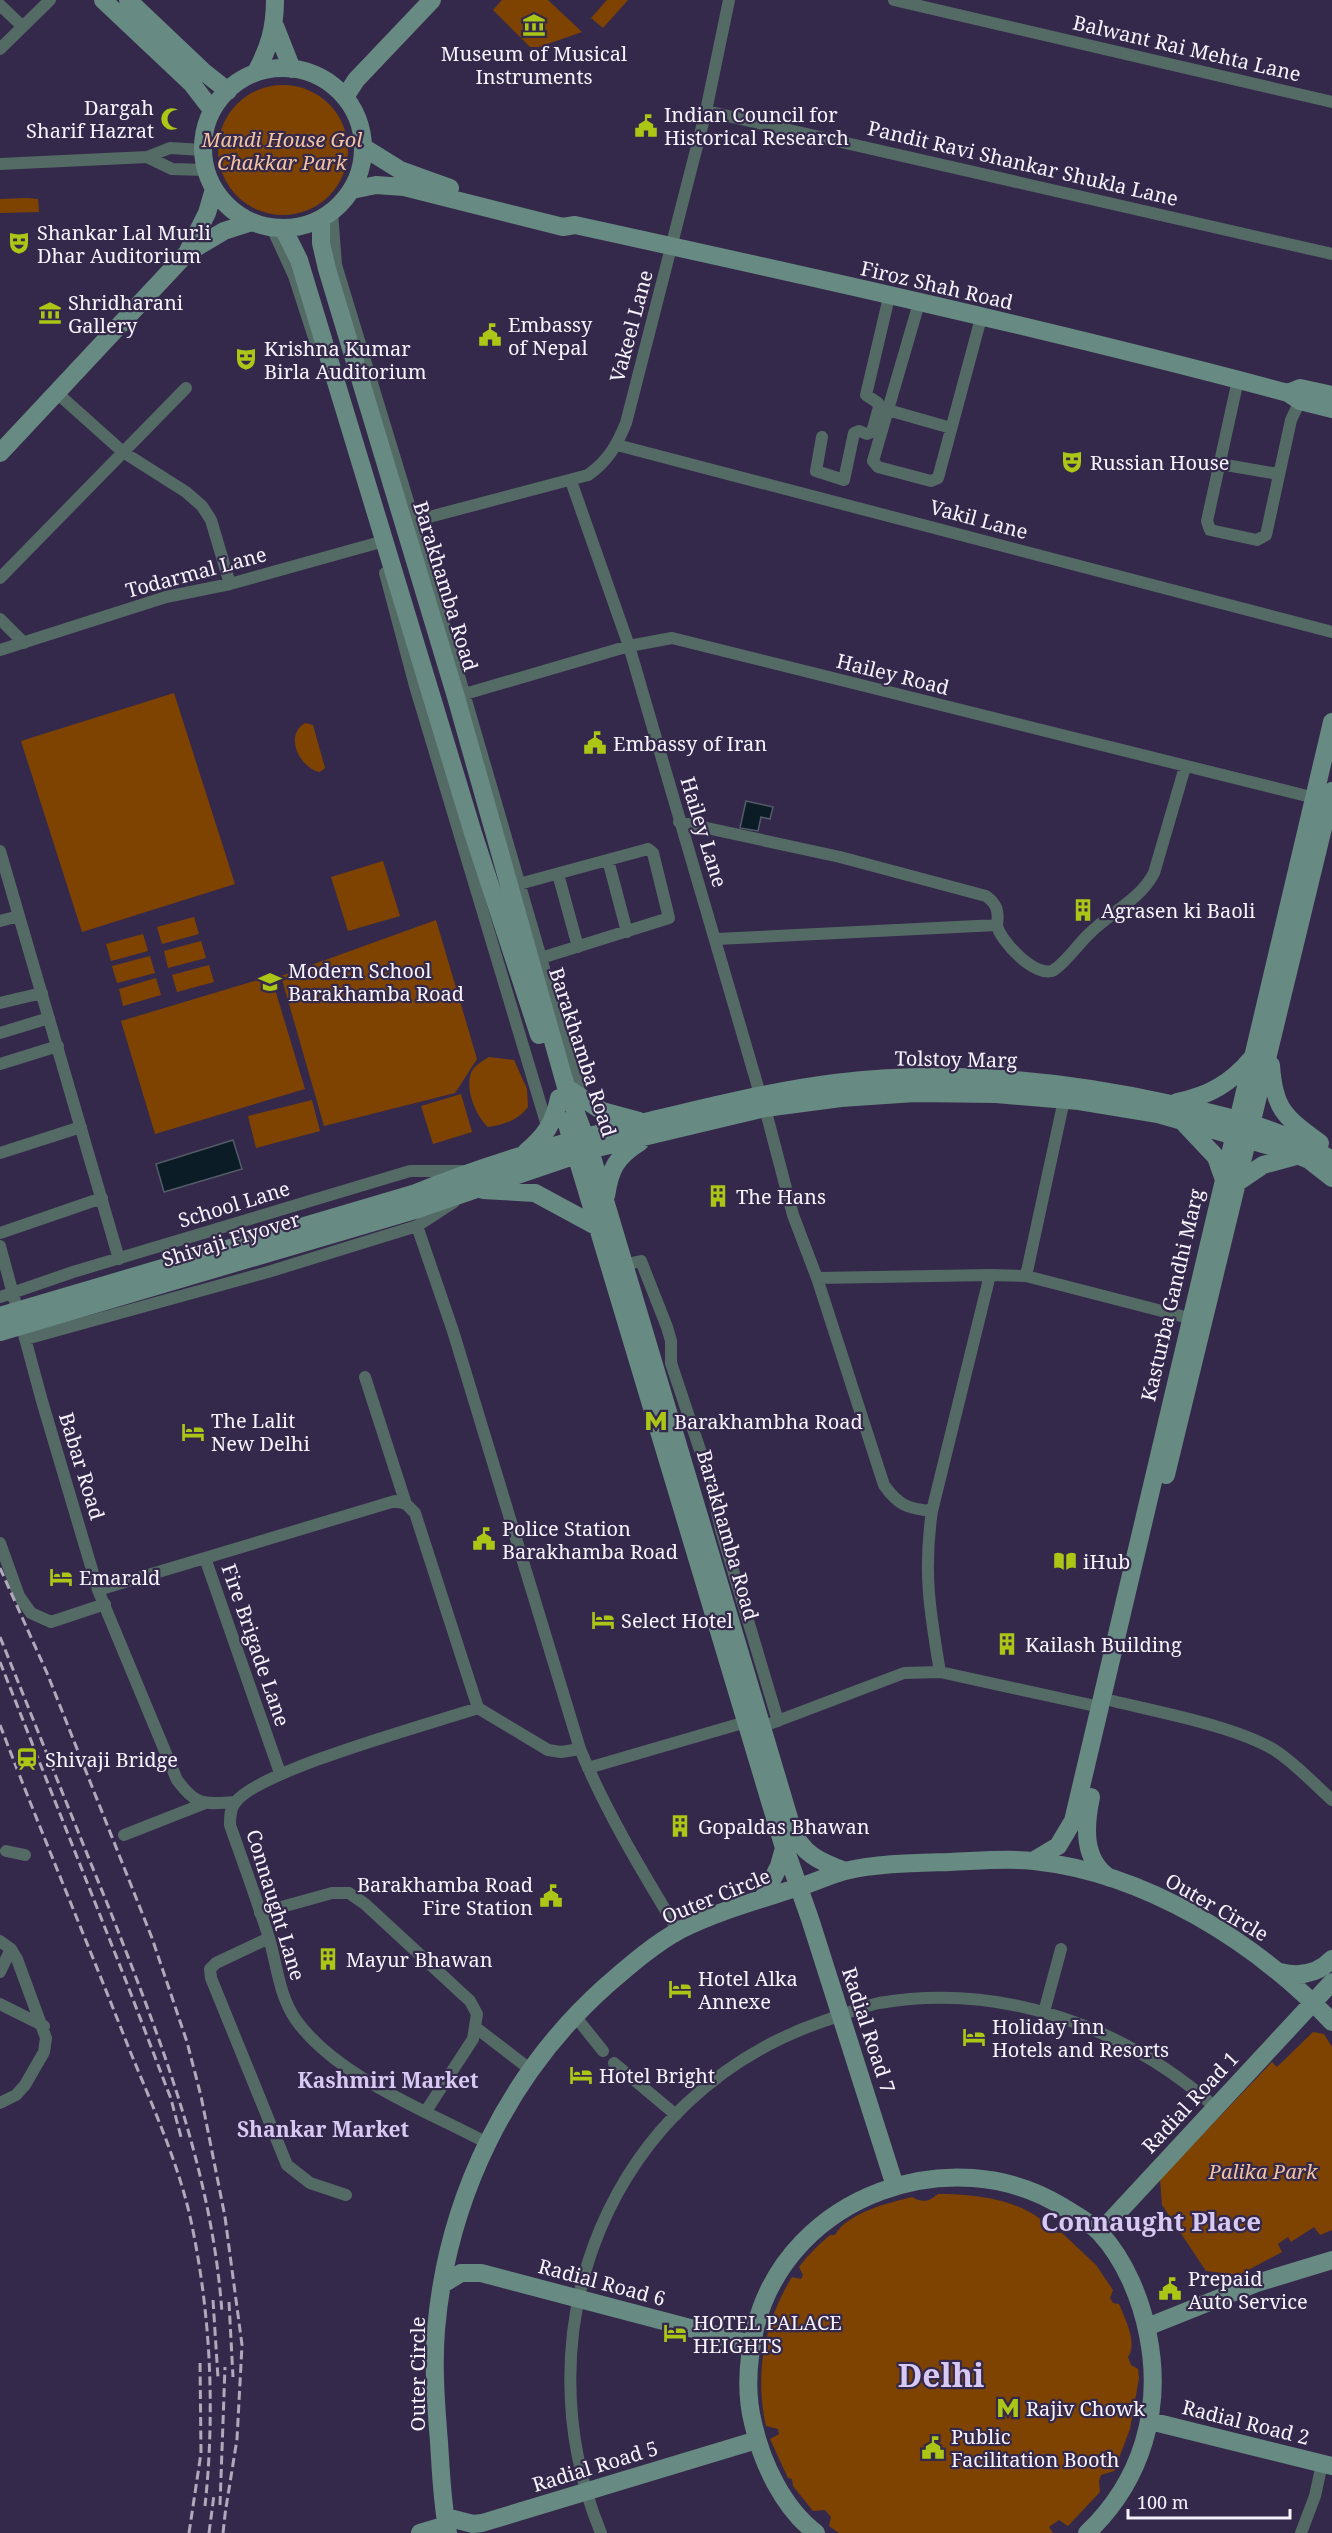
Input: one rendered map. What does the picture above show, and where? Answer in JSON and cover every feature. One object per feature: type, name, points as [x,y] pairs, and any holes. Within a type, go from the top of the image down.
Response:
[{"type":"main road","points":[[104,0],[192,84],[212,110]]},
{"type":"main road","points":[[128,0],[204,72],[228,91]]},
{"type":"main road","points":[[256,72],[266,56],[275,26],[275,0]]},
{"type":"main road","points":[[338,91],[348,73],[416,0]]},
{"type":"main road","points":[[338,91],[356,80],[432,0]]},
{"type":"main road","points":[[275,26],[292,69]]},
{"type":"main road","points":[[292,69],[311,73],[338,91],[358,122],[363,147],[360,172],[352,190],[326,216],[302,226],[277,228],[252,222],[231,209],[214,189],[206,170],[202,150],[204,129],[212,110],[244,77],[256,72],[292,69]]},
{"type":"main road","name":"Firoz Shah Road","points":[[363,147],[387,165],[406,173],[473,195],[567,219],[575,225]]},
{"type":"main road","name":"Firoz Shah Road","points":[[352,190],[376,185],[404,187],[563,227],[575,225],[672,246],[1238,380],[1332,409]]},
{"type":"main road","points":[[0,453],[187,253],[207,213],[214,189]]},
{"type":"main road","name":"Barakhamba Road","points":[[326,216],[321,243],[327,269],[460,696],[562,1093]]},
{"type":"main road","points":[[187,253],[224,231],[252,222]]},
{"type":"main road","name":"Barakhamba Road","points":[[277,228],[299,260],[428,709],[562,1093],[605,1202],[623,1265],[727,1578],[762,1723],[784,1848]]},
{"type":"main road","name":"Firoz Shah Road","points":[[1294,397],[1300,388],[1332,395]]},
{"type":"main road","name":"Kasturba Gandhi Marg","points":[[1033,1861],[1058,1846],[1070,1828],[1106,1704],[1229,1180],[1242,1130],[1270,1048],[1327,798],[1332,722]]},
{"type":"main road","name":"Kasturba Gandhi Marg","points":[[1242,1130],[1253,1058],[1327,798]]},
{"type":"main road","points":[[1270,1048],[1273,1089],[1278,1105],[1288,1119],[1332,1152]]},
{"type":"main road","points":[[1169,1104],[1194,1099],[1216,1089],[1238,1075],[1253,1058]]},
{"type":"main road","name":"Tolstoy Marg","points":[[582,1146],[842,1082],[919,1078],[998,1080],[1080,1088],[1169,1104],[1242,1130],[1298,1155],[1309,1160],[1332,1178]]},
{"type":"main road","points":[[520,1157],[549,1130],[562,1093],[647,1129],[614,1163],[609,1175],[605,1202]]},
{"type":"main road","name":"Tolstoy Marg","points":[[763,1101],[915,1093],[996,1094],[1064,1100],[1289,1137],[1332,1160]]},
{"type":"main road","points":[[1182,1121],[1216,1157],[1229,1180],[1263,1165],[1298,1155]]},
{"type":"main road","name":"Barakhamba Road","points":[[582,1146],[596,1226],[762,1723],[798,1843],[806,1852],[845,1871]]},
{"type":"main road","name":"Shivaji Flyover","points":[[0,1332],[299,1234],[413,1194],[469,1171],[520,1157],[582,1146]]},
{"type":"main road","name":"Shivaji Flyover","points":[[0,1316],[299,1234],[418,1209],[582,1146]]},
{"type":"main road","name":"Kasturba Gandhi Marg","points":[[1117,1882],[1099,1870],[1093,1861],[1089,1851],[1086,1818],[1106,1704],[1189,1318],[1229,1180]]},
{"type":"main road","points":[[475,1189],[532,1192],[596,1226]]},
{"type":"main road","points":[[764,1896],[779,1866],[784,1848]]},
{"type":"main road","name":"Radial Road 7","points":[[784,1848],[810,1919],[895,2186]]},
{"type":"main road","name":"Outer Circle","points":[[447,2525],[435,2397],[436,2331],[456,2224],[487,2143],[531,2070],[575,2016],[631,1964],[678,1931],[764,1896],[797,1888],[845,1871],[931,1861],[1033,1861],[1117,1882],[1159,1897],[1195,1916],[1223,1932],[1280,1972],[1332,2022]]},
{"type":"main road","points":[[1280,1972],[1296,1975],[1312,1972],[1332,1959]]},
{"type":"main road","name":"Radial Road 1","points":[[1100,2232],[1332,1982]]},
{"type":"main road","points":[[812,2532],[773,2479],[757,2440],[748,2392],[751,2344],[759,2314],[772,2285],[792,2254],[817,2228],[858,2200],[924,2178],[953,2176],[1001,2182],[1046,2197],[1100,2232],[1134,2287],[1147,2327],[1154,2389],[1150,2421],[1136,2465],[1125,2486],[1108,2510],[1087,2533]]},
{"type":"main road","points":[[1147,2327],[1257,2283],[1332,2260]]},
{"type":"main road","name":"Radial Road 6","points":[[443,2284],[462,2273],[474,2272],[751,2344]]},
{"type":"main road","name":"Radial Road 2","points":[[1150,2421],[1327,2465]]},
{"type":"main road","name":"Radial Road 5","points":[[447,2525],[482,2523],[757,2440]]},
{"type":"main road","points":[[420,2533],[447,2525]]},
{"type":"street","points":[[0,49],[50,0]]},
{"type":"street","name":"Vakeel Lane","points":[[414,521],[588,475],[603,465],[617,445],[626,423],[706,111],[729,0]]},
{"type":"street","name":"Balwant Rai Mehta Lane","points":[[894,0],[1332,102]]},
{"type":"street","points":[[0,5],[22,26]]},
{"type":"street","name":"Pandit Ravi Shankar Shukla Lane","points":[[706,111],[1332,254]]},
{"type":"street","points":[[0,164],[147,157],[170,148],[202,150]]},
{"type":"street","points":[[147,157],[172,169],[206,170]]},
{"type":"street","points":[[326,216],[336,265],[414,521],[460,696],[583,1100]]},
{"type":"street","points":[[277,228],[323,362],[428,709],[549,1130]]},
{"type":"street","points":[[822,437],[816,471],[844,480],[854,433],[872,432],[878,403],[866,395],[890,297]]},
{"type":"street","points":[[919,303],[873,461],[878,467],[936,480],[981,318]]},
{"type":"street","points":[[1238,380],[1208,527],[1210,530],[1257,540],[1266,535],[1294,397]]},
{"type":"street","points":[[0,578],[186,388]]},
{"type":"street","points":[[57,393],[123,452],[186,492],[202,506],[211,520],[230,585]]},
{"type":"street","points":[[888,410],[951,428]]},
{"type":"street","name":"Vakil Lane","points":[[617,445],[1332,632]]},
{"type":"street","points":[[1220,464],[1278,474]]},
{"type":"street","name":"Hailey Lane","points":[[571,480],[629,646],[679,822],[717,939],[793,1215],[817,1278],[884,1485],[894,1499],[909,1509],[932,1511]]},
{"type":"street","name":"Todarmal Lane","points":[[0,650],[166,597],[230,585],[377,543]]},
{"type":"street","points":[[0,619],[24,643]]},
{"type":"street","name":"Hailey Road","points":[[460,696],[629,646],[672,638],[1185,767],[1327,798]]},
{"type":"street","points":[[679,822],[840,856],[986,896],[996,903],[998,933],[1004,941],[1035,969],[1045,972],[1053,970],[1090,933],[1147,886],[1154,873],[1185,767]]},
{"type":"street","points":[[519,884],[648,849],[653,853],[670,916],[627,932],[541,958]]},
{"type":"street","points":[[0,851],[119,1259]]},
{"type":"street","points":[[608,860],[627,932]]},
{"type":"street","points":[[558,874],[578,946]]},
{"type":"street","points":[[0,921],[19,916]]},
{"type":"street","points":[[717,939],[997,925]]},
{"type":"street","points":[[0,1003],[42,993]]},
{"type":"street","points":[[0,1033],[49,1018]]},
{"type":"street","points":[[0,1064],[58,1046]]},
{"type":"street","points":[[1026,1276],[1064,1100]]},
{"type":"street","points":[[0,1153],[81,1127]]},
{"type":"street","name":"School Lane","points":[[0,1296],[410,1171],[469,1171]]},
{"type":"street","points":[[26,1339],[268,1272],[417,1226],[475,1189]]},
{"type":"street","points":[[0,1233],[102,1198]]},
{"type":"street","points":[[417,1226],[453,1331],[580,1749],[621,1838],[678,1931]]},
{"type":"street","name":"Babar Road","points":[[0,1246],[42,1401],[98,1590],[177,1780],[189,1796],[203,1804]]},
{"type":"street","points":[[940,1672],[927,1582],[926,1554],[932,1511],[990,1275]]},
{"type":"street","points":[[817,1278],[1026,1276],[1189,1318]]},
{"type":"street","points":[[366,1377],[406,1504],[415,1513],[478,1708],[548,1750],[561,1752],[580,1749]]},
{"type":"street","name":"Fire Brigade Lane","points":[[280,1773],[205,1558],[395,1501],[406,1504]]},
{"type":"street","points":[[0,1543],[20,1596],[31,1613],[51,1622],[105,1604]]},
{"type":"street","points":[[98,1590],[205,1558]]},
{"type":"street","points":[[588,1768],[762,1723],[904,1673],[940,1672],[1195,1722],[1252,1740],[1274,1750],[1292,1763],[1332,1800]]},
{"type":"street","points":[[124,1835],[203,1804],[235,1802],[280,1773],[478,1708]]},
{"type":"street","name":"Connaught Lane","points":[[235,1802],[230,1825],[269,1938],[283,1993],[295,2018],[315,2043],[344,2067],[487,2143]]},
{"type":"street","points":[[6,1851],[25,1855]]},
{"type":"street","points":[[260,1913],[332,1893],[349,1893],[365,1904],[470,2001],[477,2014],[473,2039],[426,2111]]},
{"type":"street","points":[[269,1938],[216,1963],[210,1969],[211,1978],[287,2165],[310,2182],[346,2195]]},
{"type":"street","points":[[0,1941],[11,1949],[44,2026],[46,2038],[44,2052],[25,2085],[16,2095],[0,2103]]},
{"type":"street","points":[[1044,2012],[1061,1948]]},
{"type":"street","points":[[0,1972],[11,1949]]},
{"type":"street","points":[[601,2533],[586,2493],[576,2451],[569,2391],[569,2360],[577,2298],[597,2234],[612,2203],[648,2146],[676,2115],[720,2075],[748,2056],[803,2028],[877,2004],[941,1998],[1007,2004],[1044,2012],[1104,2032],[1140,2051],[1190,2085],[1215,2108]]},
{"type":"street","points":[[0,2004],[44,2026]]},
{"type":"street","points":[[575,2016],[603,2051]]},
{"type":"street","points":[[475,2027],[531,2070]]},
{"type":"street","points":[[614,2063],[676,2115]]},
{"type":"street","points":[[1301,2533],[1327,2465]]},
{"type":"green space","points":[[502,0],[548,0],[582,32],[539,47],[530,47],[493,10]]},
{"type":"green space","points":[[607,0],[628,0],[603,28],[591,18]]},
{"type":"green space","name":"Mandi House Gol Chakkar Park","points":[[283,85],[308,90],[329,104],[343,125],[348,150],[343,175],[329,196],[308,210],[283,215],[258,210],[237,196],[223,175],[218,150],[223,125],[237,104],[258,90]]},
{"type":"green space","points":[[0,199],[38,199],[39,212],[0,213]]},
{"type":"green space","points":[[174,693],[235,884],[82,932],[21,741]]},
{"type":"green space","points":[[305,723],[313,725],[325,768],[320,772],[306,764],[300,758],[297,750],[296,735]]},
{"type":"green space","points":[[383,861],[400,916],[348,931],[331,877]]},
{"type":"green space","points":[[194,917],[199,934],[162,944],[157,927]]},
{"type":"green space","points":[[436,920],[477,1059],[455,1093],[324,1126],[281,976]]},
{"type":"green space","points":[[143,934],[148,951],[111,961],[106,944]]},
{"type":"green space","points":[[201,941],[206,958],[168,968],[164,951]]},
{"type":"green space","points":[[150,956],[155,973],[117,983],[112,966]]},
{"type":"green space","points":[[209,965],[214,982],[177,992],[172,975]]},
{"type":"green space","points":[[271,976],[305,1089],[155,1134],[121,1021]]},
{"type":"green space","points":[[156,978],[161,995],[123,1006],[119,989]]},
{"type":"green space","points":[[489,1057],[514,1060],[527,1089],[528,1107],[520,1116],[510,1121],[488,1127],[479,1116],[469,1087],[474,1068]]},
{"type":"green space","points":[[461,1094],[472,1132],[433,1144],[421,1106]]},
{"type":"green space","points":[[312,1100],[320,1131],[256,1148],[248,1116]]},
{"type":"green space","name":"Palika Park","points":[[1313,2032],[1324,2034],[1332,2047],[1332,2230],[1320,2235],[1314,2227],[1291,2242],[1288,2237],[1278,2244],[1282,2252],[1239,2275],[1206,2271],[1162,2205],[1160,2179],[1272,2062],[1277,2067]]},
{"type":"green space","points":[[938,2194],[977,2196],[1004,2202],[1039,2218],[1050,2232],[1062,2233],[1096,2265],[1113,2290],[1110,2298],[1113,2303],[1119,2304],[1127,2324],[1132,2345],[1128,2357],[1131,2365],[1138,2369],[1139,2378],[1130,2429],[1114,2471],[1101,2475],[1100,2492],[1068,2526],[1059,2520],[1049,2527],[1053,2533],[839,2533],[829,2526],[831,2517],[825,2510],[813,2511],[793,2486],[792,2479],[788,2478],[770,2439],[779,2434],[778,2429],[766,2426],[761,2387],[764,2348],[775,2311],[792,2277],[801,2279],[803,2275],[799,2267],[817,2246],[830,2235],[835,2235],[841,2227],[858,2215],[902,2199],[912,2197],[925,2201]]},
{"type":"water","points":[[746,801],[773,807],[770,819],[761,817],[758,831],[740,828]]},
{"type":"water","points":[[233,1140],[242,1169],[164,1192],[156,1164]]},
{"type":"railway","points":[[0,1568],[47,1673],[152,1938],[187,2042],[201,2096],[225,2217],[242,2345],[237,2439],[225,2514]]},
{"type":"railway","points":[[0,1637],[107,1903],[164,2053],[195,2155],[207,2207],[222,2313]]},
{"type":"railway","points":[[0,1662],[171,2099],[182,2141]]},
{"type":"railway","points":[[0,1725],[163,2132],[186,2199],[198,2256],[207,2328],[210,2435],[205,2506]]},
{"type":"railway","points":[[213,2300],[218,2378]]},
{"type":"railway","points":[[229,2302],[233,2377]]},
{"type":"railway","points":[[189,2533],[201,2453],[200,2359]]},
{"type":"railway","points":[[220,2505],[225,2367]]},
{"type":"railway","points":[[209,2533],[214,2495]]},
{"type":"railway","points":[[223,2533],[226,2506]]},
{"type":"place","name":"Museum of Musical Instruments","points":[[534,25]]},
{"type":"place","name":"Dargah Sharif Hazrat","points":[[172,119]]},
{"type":"place","name":"Indian Council for Historical Research","points":[[646,126]]},
{"type":"place","name":"Shankar Lal Murli Dhar Auditorium","points":[[19,243]]},
{"type":"place","name":"Shridharani Gallery","points":[[50,313]]},
{"type":"place","name":"Embassy of Nepal","points":[[490,335]]},
{"type":"place","name":"Krishna Kumar Birla Auditorium","points":[[246,359]]},
{"type":"place","name":"Russian House","points":[[1072,462]]},
{"type":"place","name":"Embassy of Iran","points":[[595,743]]},
{"type":"place","name":"Agrasen ki Baoli","points":[[1083,910]]},
{"type":"place","name":"Modern School Barakhamba Road","points":[[270,982]]},
{"type":"place","name":"The Hans","points":[[718,1196]]},
{"type":"place","name":"Barakhambha Road","points":[[656,1421]]},
{"type":"place","name":"The Lalit New Delhi","points":[[193,1432]]},
{"type":"place","name":"Police Station Barakhamba Road","points":[[484,1539]]},
{"type":"place","name":"iHub","points":[[1065,1561]]},
{"type":"place","name":"Emarald","points":[[61,1577]]},
{"type":"place","name":"Select Hotel","points":[[603,1620]]},
{"type":"place","name":"Kailash Building","points":[[1007,1644]]},
{"type":"place","name":"Shivaji Bridge","points":[[27,1759]]},
{"type":"place","name":"Gopaldas Bhawan","points":[[680,1826]]},
{"type":"place","name":"Barakhamba Road Fire Station","points":[[551,1896]]},
{"type":"place","name":"Mayur Bhawan","points":[[328,1959]]},
{"type":"place","name":"Hotel Alka Annexe","points":[[680,1989]]},
{"type":"place","name":"Holiday Inn Hotels and Resorts","points":[[974,2037]]},
{"type":"place","name":"Hotel Bright","points":[[581,2075]]},
{"type":"place","name":"Prepaid Auto Service","points":[[1170,2289]]},
{"type":"place","name":"HOTEL PALACE HEIGHTS","points":[[675,2333]]},
{"type":"place","name":"Rajiv Chowk","points":[[1008,2408]]},
{"type":"place","name":"Public Facilitation Booth","points":[[933,2448]]},
{"type":"district","name":"Kashmiri Market","points":[[388,2080]]},
{"type":"district","name":"Shankar Market","points":[[323,2129]]},
{"type":"district","name":"Connaught Place","points":[[1151,2221]]},
{"type":"district","name":"Delhi","points":[[941,2374]]}]
